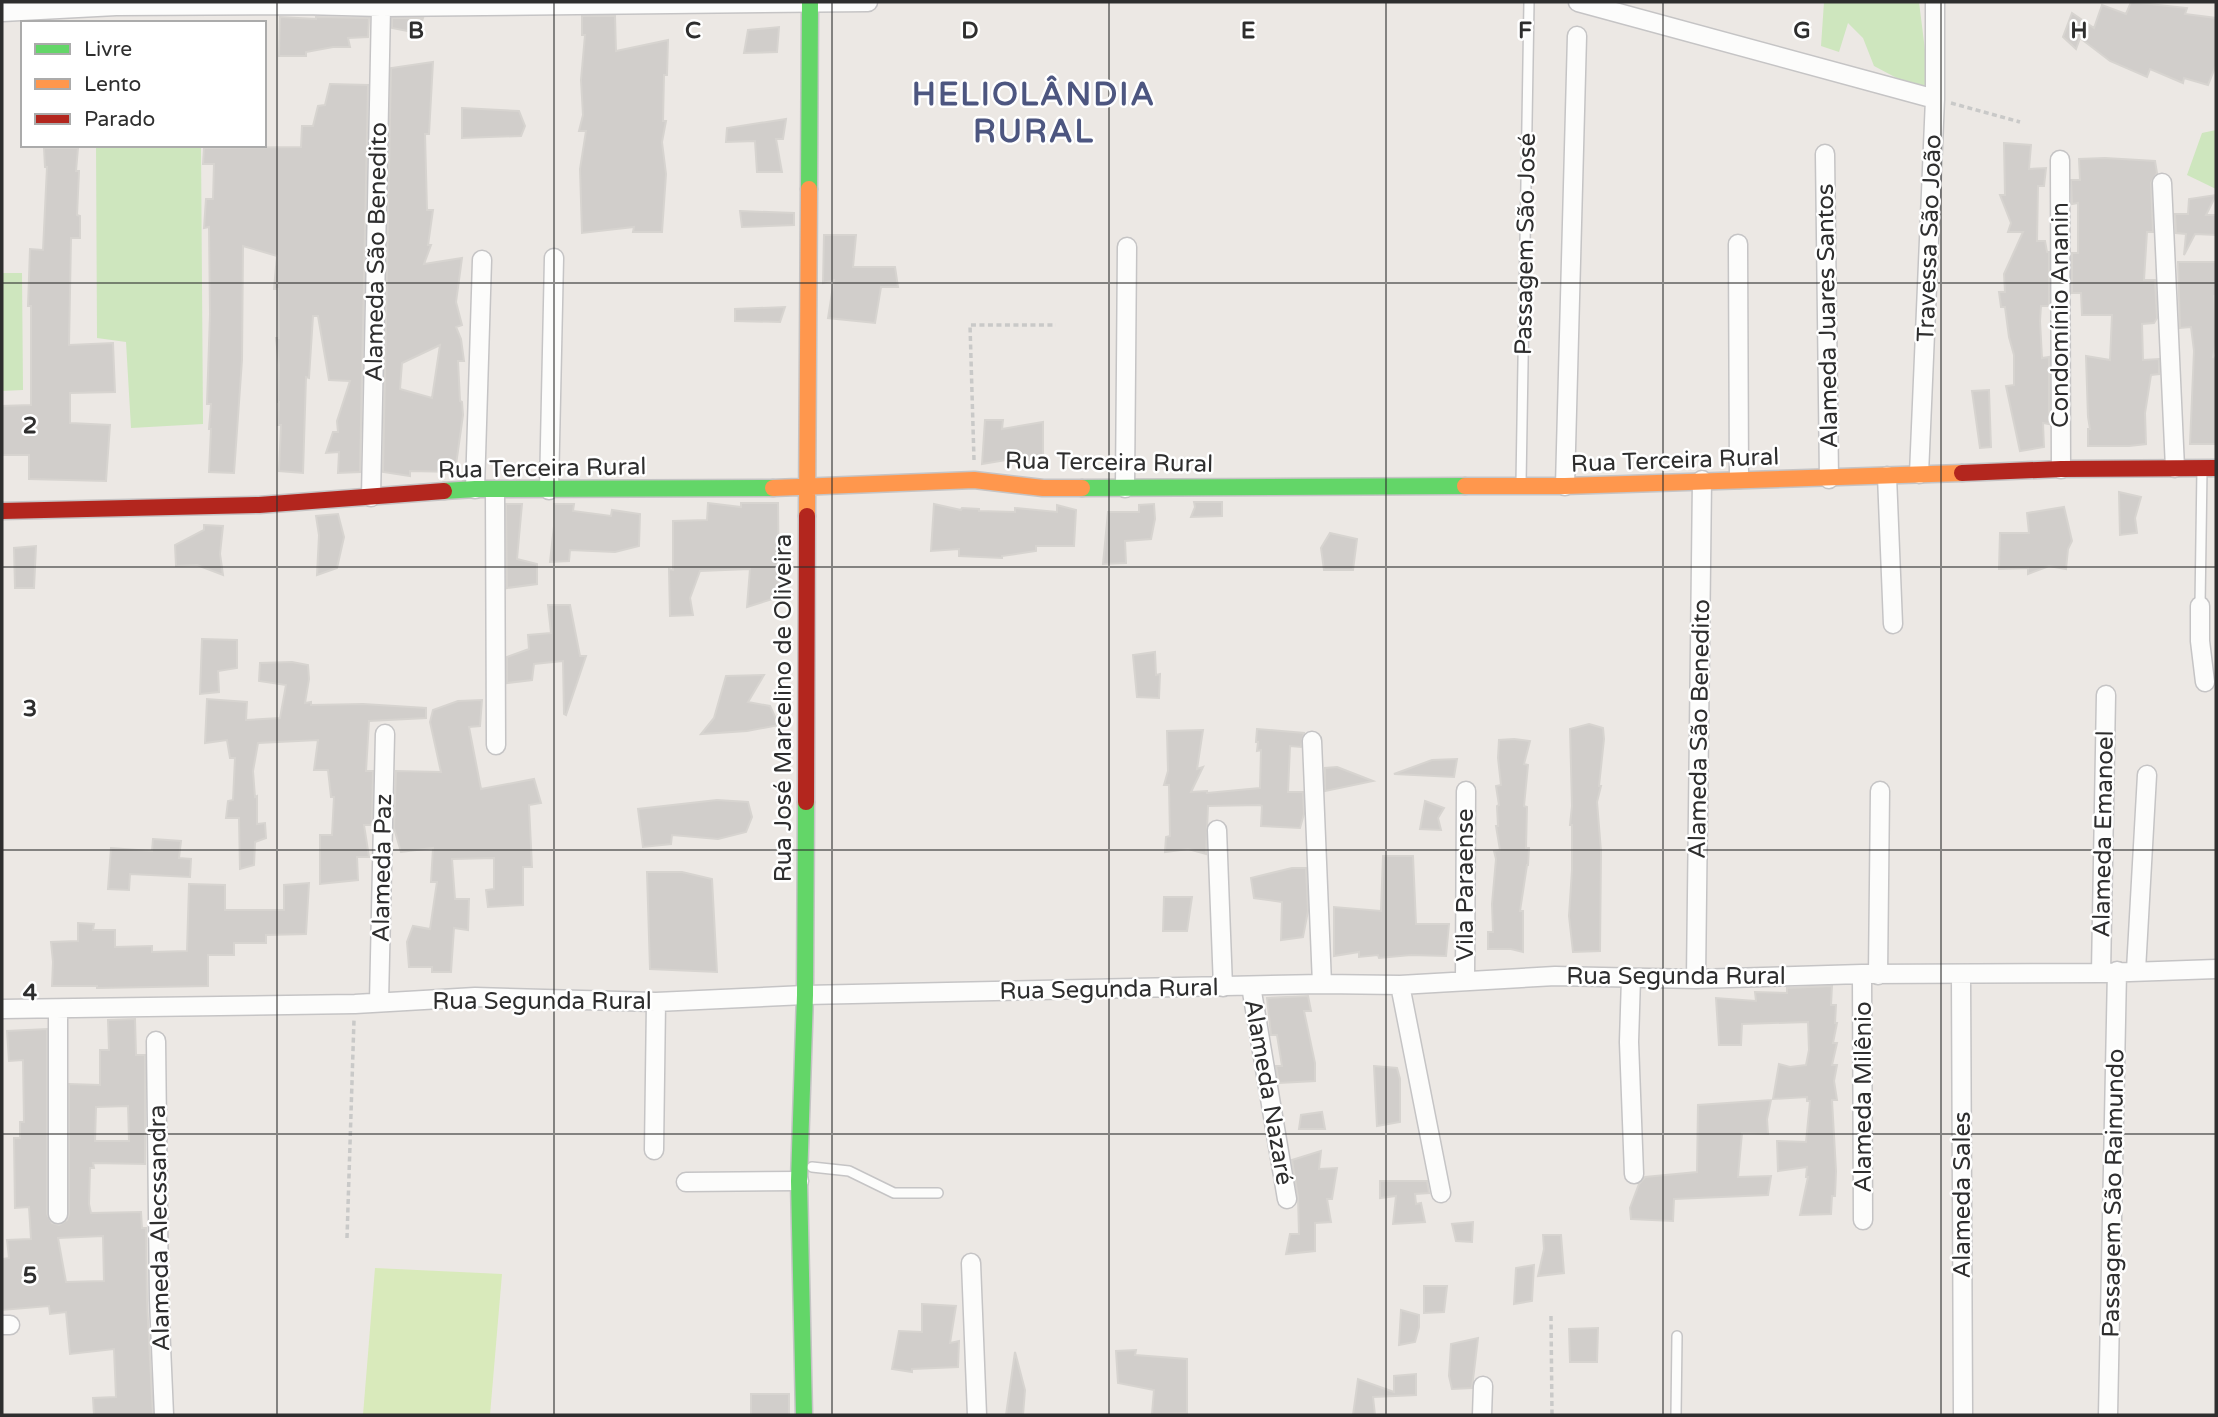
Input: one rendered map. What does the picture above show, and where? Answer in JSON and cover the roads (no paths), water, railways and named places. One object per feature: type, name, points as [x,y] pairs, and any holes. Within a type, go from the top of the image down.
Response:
[{"type":"street","name":"Rua José Marcelino de Oliveira","points":[[804,1415],[810,2]]},
{"type":"street","points":[[2,12],[32,15],[116,4],[304,3],[381,7],[502,3],[868,2]]},
{"type":"street","points":[[1578,2],[1935,99]]},
{"type":"street","name":"Travessa São João","points":[[1919,474],[1935,99],[1935,2]]},
{"type":"street","name":"Alameda São Benedito","points":[[371,497],[381,7]]},
{"type":"street","points":[[1565,486],[1577,36]]},
{"type":"street","name":"Alameda Juares Santos","points":[[1825,154],[1829,479]]},
{"type":"street","name":"Condomínio Ananin","points":[[2060,160],[2061,469]]},
{"type":"street","points":[[2162,183],[2175,468]]},
{"type":"street","points":[[1738,244],[1738,479]]},
{"type":"street","points":[[1125,488],[1127,247]]},
{"type":"street","points":[[549,490],[554,258]]},
{"type":"street","points":[[475,489],[482,260]]},
{"type":"street","name":"Rua Terceira Rural","points":[[2,511],[90,510],[267,498],[371,497],[475,489],[806,488],[974,480],[1043,488],[1565,486],[2061,469],[2209,467]]},
{"type":"street","points":[[1887,476],[1893,624]]},
{"type":"street","name":"Alameda São Benedito","points":[[1696,979],[1702,480]]},
{"type":"street","points":[[495,490],[496,745]]},
{"type":"street","points":[[2200,606],[2200,641],[2205,682]]},
{"type":"street","name":"Alameda Emanoel","points":[[2106,695],[2109,972]]},
{"type":"street","name":"Alameda Paz","points":[[379,1002],[385,734]]},
{"type":"street","points":[[1312,741],[1322,984]]},
{"type":"street","points":[[2136,971],[2147,775]]},
{"type":"street","name":"Vila Paraense","points":[[1465,980],[1466,790]]},
{"type":"street","name":"Alameda Milênio","points":[[1863,1220],[1870,974],[1880,791]]},
{"type":"street","points":[[1217,830],[1223,987]]},
{"type":"street","name":"Rua Segunda Rural","points":[[2,1009],[273,1012],[379,1002],[475,998],[656,1002],[805,995],[1322,984],[1400,985],[1555,976],[1696,979],[2216,970]]},
{"type":"street","name":"Passagem São Raimundo","points":[[2108,1415],[2109,972]]},
{"type":"street","name":"Alameda Sales","points":[[1961,975],[1963,1415]]},
{"type":"street","points":[[1631,978],[1629,1042],[1634,1174]]},
{"type":"street","points":[[1400,985],[1441,1194]]},
{"type":"street","name":"Alameda Nazaré","points":[[1251,986],[1287,1199]]},
{"type":"street","points":[[654,1150],[656,1002]]},
{"type":"street","points":[[58,1009],[58,1213]]},
{"type":"street","name":"Alameda Alecssandra","points":[[156,1041],[159,1300],[164,1415]]},
{"type":"street","points":[[686,1182],[804,1172]]},
{"type":"street","points":[[971,1262],[977,1415]]},
{"type":"street","points":[[1482,1415],[1483,1386]]},
{"type":"lane","name":"Passagem São José","points":[[1521,486],[1529,2]]},
{"type":"lane","points":[[2200,606],[2209,467]]},
{"type":"lane","points":[[81,495],[90,510]]},
{"type":"lane","points":[[804,1172],[849,1171],[894,1193],[938,1192]]},
{"type":"lane","points":[[1676,1415],[1677,1336]]},
{"type":"district","name":"HELIOLÂNDIA RURAL","points":[[1034,112]]}]
